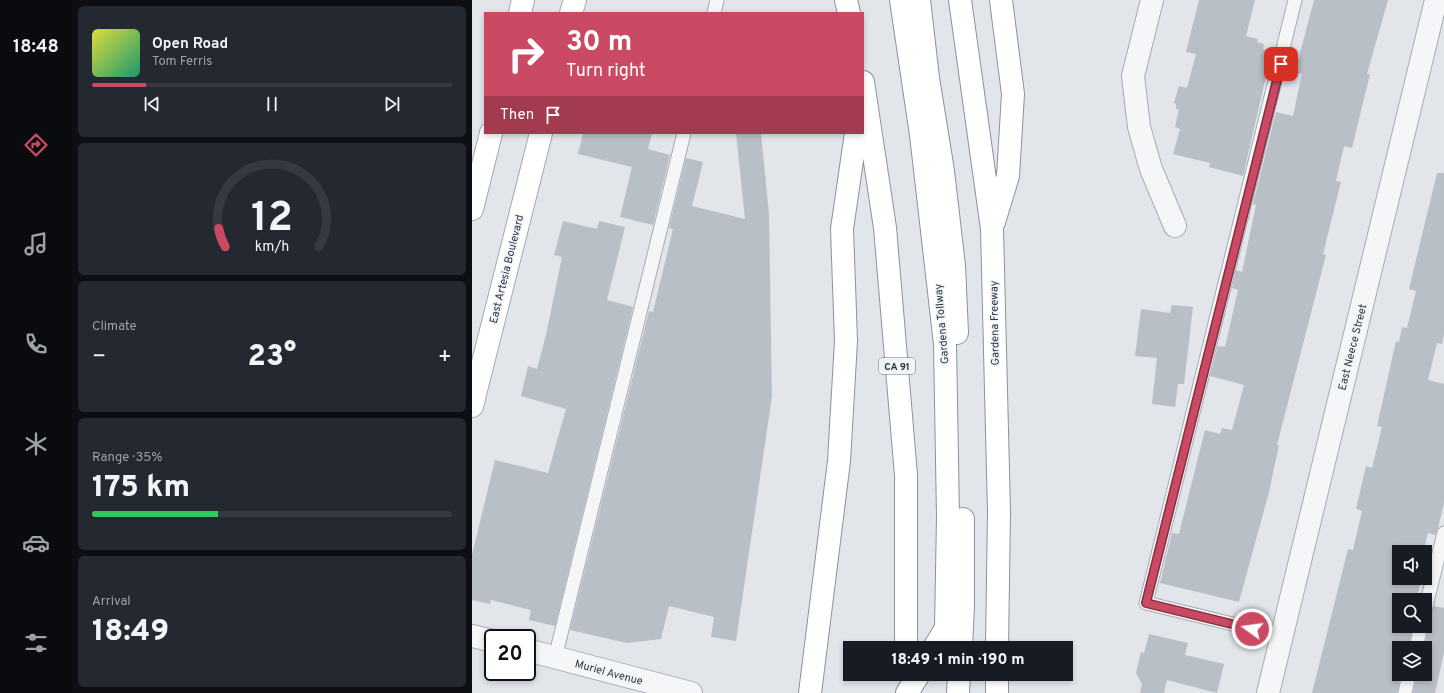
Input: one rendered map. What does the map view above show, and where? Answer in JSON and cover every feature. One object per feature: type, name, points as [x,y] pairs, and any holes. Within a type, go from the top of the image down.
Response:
[{"type":"main road","points":[[520,12],[523,0]]},
{"type":"main road","points":[[571,12],[574,0]]},
{"type":"main road","points":[[846,0],[849,12]]},
{"type":"main road","name":"Gardena Tollway","points":[[901,0],[921,135],[945,344],[948,517],[946,628],[938,641]]},
{"type":"main road","name":"Gardena Tollway","points":[[919,0],[928,78],[943,171],[954,266],[962,449],[963,605],[961,641]]},
{"type":"main road","name":"Gardena Freeway","points":[[960,0],[992,229],[999,512],[997,641]]},
{"type":"main road","points":[[992,229],[1008,176],[1013,94],[1001,0]]},
{"type":"main road","name":"CA 91","points":[[864,92],[885,228],[906,475],[906,641]]},
{"type":"main road","points":[[472,209],[491,134]]},
{"type":"main road","name":"East Artesia Boulevard","points":[[472,406],[541,134]]},
{"type":"main road","points":[[810,693],[839,461],[846,341],[842,229],[856,134]]},
{"type":"main road","points":[[906,681],[907,693]]},
{"type":"main road","points":[[907,693],[915,681]]},
{"type":"main road","points":[[958,693],[959,681]]},
{"type":"main road","points":[[997,681],[997,693]]},
{"type":"street","points":[[1152,0],[1133,76],[1139,127],[1151,169],[1175,226]]},
{"type":"street","name":"East Neece Street","points":[[1268,693],[1436,0]]},
{"type":"street","points":[[472,636],[484,639]]},
{"type":"street","name":"Muriel Avenue","points":[[536,653],[691,693]]},
{"type":"lane","points":[[714,12],[717,0]]},
{"type":"lane","points":[[1282,636],[1146,603],[1295,0]]},
{"type":"lane","points":[[555,658],[684,134]]},
{"type":"lane","points":[[1429,593],[1444,533]]},
{"type":"lane","points":[[1404,693],[1407,681]]},
{"type":"building","points":[[1199,0],[1255,0],[1246,36],[1258,39],[1257,42],[1264,44],[1263,49],[1272,51],[1243,176],[1209,167],[1210,163],[1173,154],[1180,129],[1175,127],[1179,109],[1176,109],[1176,104],[1174,103],[1179,86],[1187,88],[1196,54],[1186,52]]},
{"type":"building","points":[[1314,0],[1388,0],[1367,74],[1370,74],[1352,148],[1344,146],[1336,181],[1341,182],[1323,254],[1326,255],[1277,445],[1279,445],[1269,492],[1239,602],[1160,583],[1172,533],[1179,534],[1205,430],[1220,434],[1222,428],[1232,430],[1244,385],[1210,376],[1218,346],[1225,347],[1238,290],[1232,288],[1236,270],[1242,272],[1256,205],[1253,204],[1276,112],[1293,116],[1302,74],[1295,72]]},
{"type":"building","points":[[583,134],[652,134],[648,149],[670,155],[653,225],[620,217],[632,167],[578,154]]},
{"type":"building","points":[[736,134],[761,134],[769,214],[772,396],[736,641],[711,637],[714,617],[669,606],[661,639],[627,643],[570,630],[649,311],[653,312],[673,229],[669,228],[686,158],[703,162],[692,206],[745,219]]},
{"type":"building","points":[[1437,173],[1444,173],[1444,334],[1442,344],[1437,343],[1428,380],[1444,384],[1444,503],[1435,535],[1428,533],[1425,545],[1392,545],[1392,585],[1420,585],[1418,593],[1392,593],[1392,633],[1411,633],[1410,641],[1392,641],[1392,681],[1400,681],[1397,693],[1312,693],[1348,549],[1353,550],[1362,511],[1356,509],[1366,466],[1372,468],[1382,427],[1377,426],[1396,341],[1399,342],[1402,327],[1407,328],[1416,291],[1409,289]]},
{"type":"building","points":[[563,221],[597,229],[599,221],[625,227],[607,300],[633,307],[555,626],[529,620],[531,610],[491,600],[490,604],[472,600],[472,555],[495,460],[548,473],[566,409],[521,396],[528,366],[537,369],[546,335],[562,257],[554,255]]},
{"type":"building","points":[[1172,305],[1193,307],[1184,384],[1178,384],[1175,407],[1152,404],[1157,358],[1135,356],[1141,309],[1170,313]]},
{"type":"building","points":[[1434,606],[1444,608],[1444,653],[1435,693],[1413,693],[1416,681],[1432,681],[1432,641],[1426,641],[1428,633],[1432,633],[1432,612]]},
{"type":"building","points":[[1149,634],[1188,643],[1185,655],[1224,664],[1217,693],[1167,680],[1164,693],[1140,693],[1142,684],[1136,673],[1141,652],[1144,653]]},
{"type":"route","points":[[1252,629],[1146,603],[1281,64]]}]
